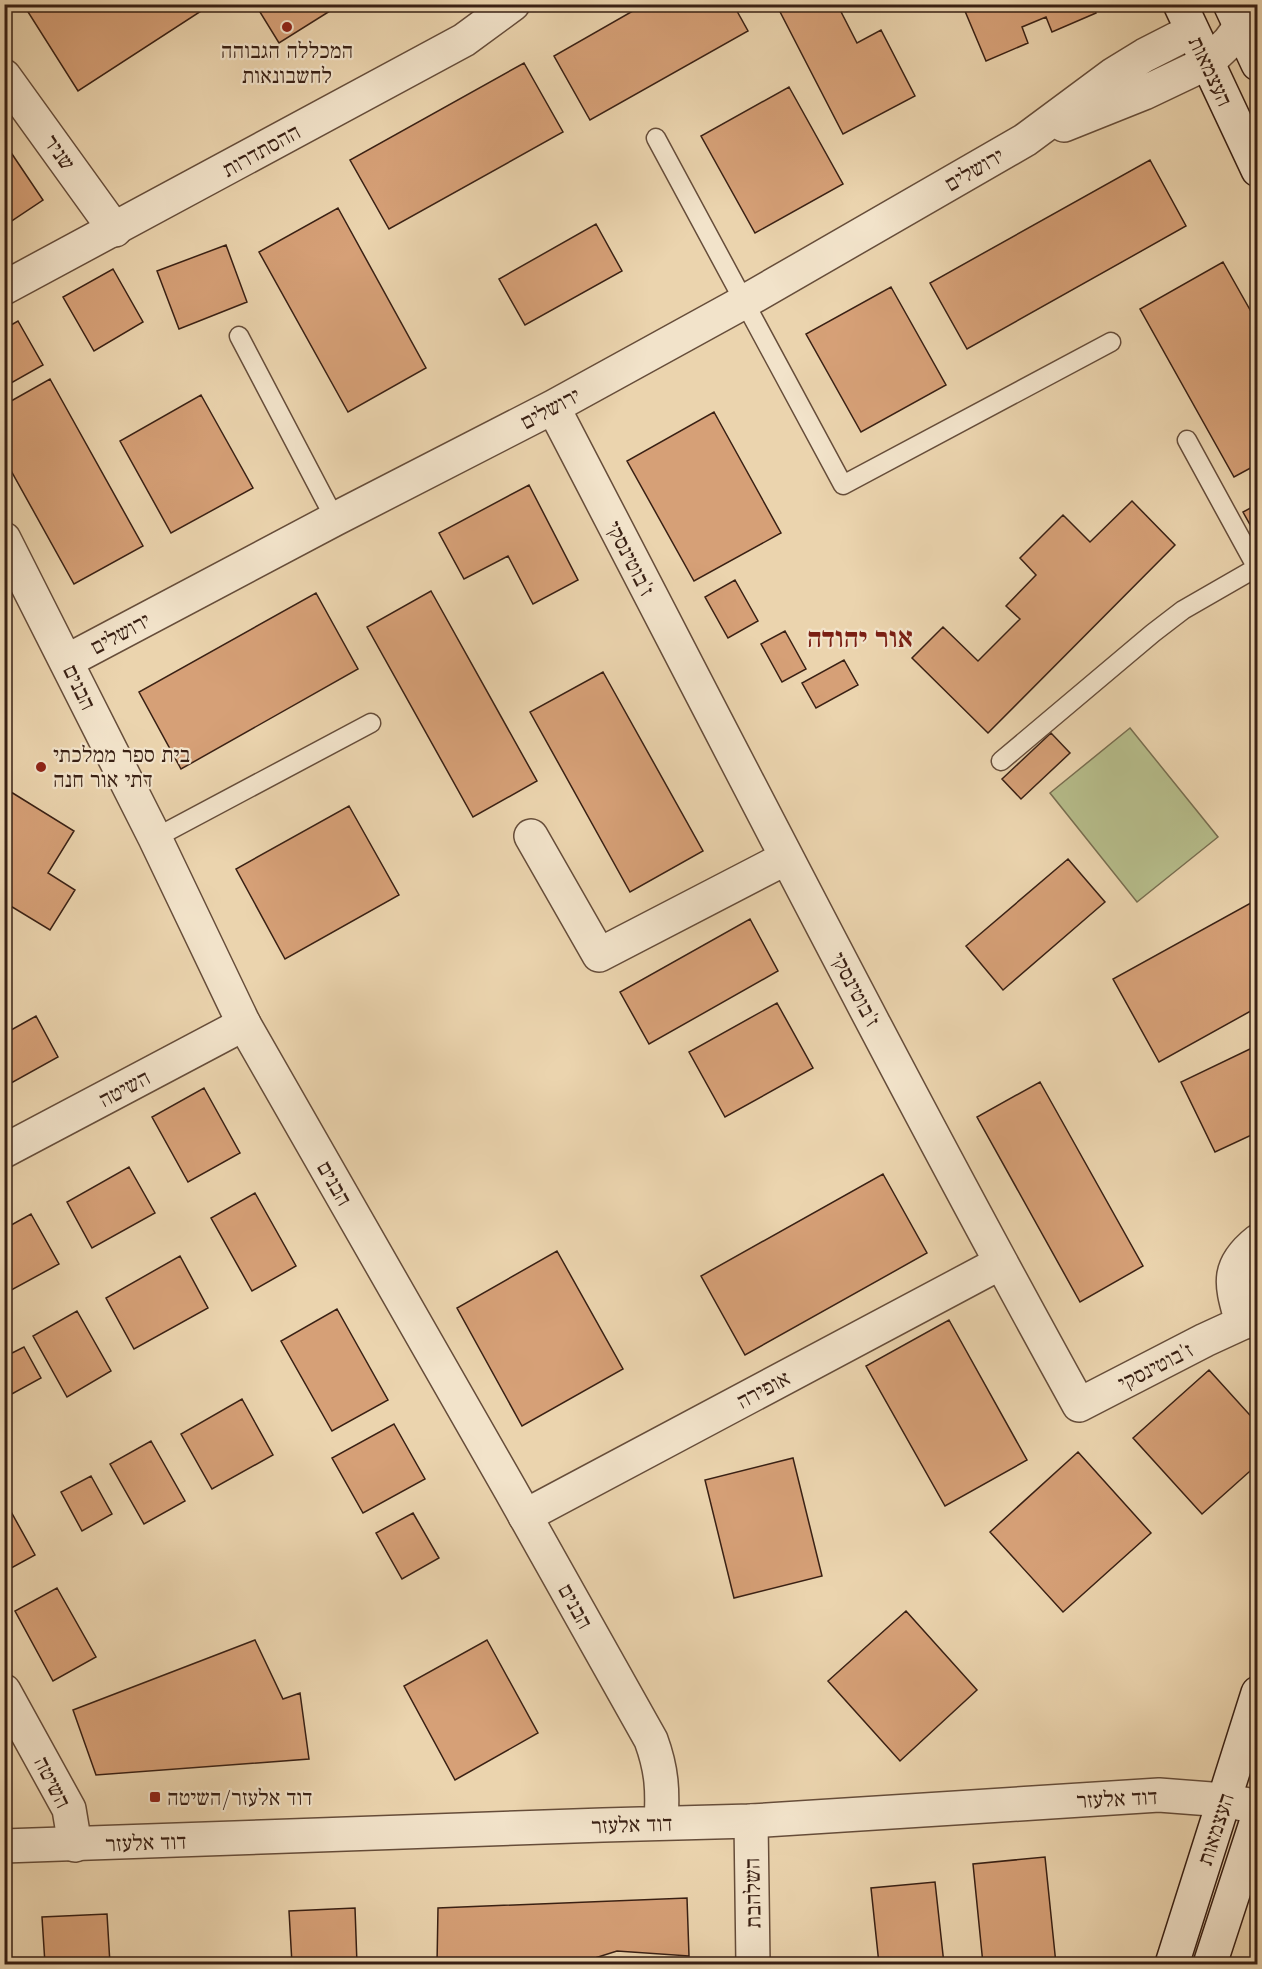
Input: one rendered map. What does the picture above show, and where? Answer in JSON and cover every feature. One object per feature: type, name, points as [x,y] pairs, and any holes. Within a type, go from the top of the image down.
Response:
[{"type":"street","name":"ההסתדרות","points":[[4,288],[464,40],[513,4]]},
{"type":"street","name":"ירושלים","points":[[1025,140],[1144,93],[1207,63],[1229,42],[1235,16]]},
{"type":"street","name":"העצמאות","points":[[1235,16],[1257,64]]},
{"type":"street","name":"ירושלים","points":[[67,661],[553,407],[744,302],[1025,140],[1114,74],[1145,55],[1186,18]]},
{"type":"street","name":"העצמאות","points":[[1186,18],[1257,170]]},
{"type":"street","name":"שניר","points":[[4,76],[115,230]]},
{"type":"street","name":"ז'בוטינסקי","points":[[553,407],[786,858],[1000,1263],[1079,1405],[1250,1320],[1232,1283],[1235,1266],[1257,1241]]},
{"type":"street","name":"הבנים","points":[[4,539],[155,838],[244,1024],[651,1740],[659,1761],[662,1778],[661,1823]]},
{"type":"street","points":[[531,836],[599,955],[786,858]]},
{"type":"street","name":"השיטה","points":[[4,1151],[244,1024]]},
{"type":"street","name":"אופירה","points":[[525,1516],[1000,1263]]},
{"type":"street","name":"השיטה","points":[[4,1691],[69,1809],[75,1845]]},
{"type":"street","name":"העצמאות","points":[[1172,1965],[1257,1693]]},
{"type":"street","name":"דוד אלעזר","points":[[4,1846],[751,1821],[1159,1795],[1224,1800],[1257,1807]]},
{"type":"street","name":"העצמאות","points":[[1210,1965],[1257,1817]]},
{"type":"street","name":"השלהבת","points":[[751,1821],[753,1965]]},
{"type":"lane","points":[[656,138],[843,485],[1111,342]]},
{"type":"lane","points":[[239,336],[335,519]]},
{"type":"lane","points":[[1001,761],[1183,610],[1257,569],[1187,440]]},
{"type":"lane","points":[[155,838],[372,723]]},
{"type":"green space","points":[[1130,728],[1218,837],[1137,902],[1050,793]]},
{"type":"building","points":[[23,4],[212,4],[78,91]]},
{"type":"building","name":"המכללה הגבוהה לחשבונאות","points":[[255,4],[325,4],[330,11],[279,43]]},
{"type":"building","points":[[645,4],[733,4],[748,31],[590,120],[554,56]]},
{"type":"building","points":[[776,4],[837,4],[857,43],[881,30],[915,96],[843,134]]},
{"type":"building","points":[[962,4],[1093,4],[1096,13],[1052,32],[1046,17],[1022,27],[1028,43],[986,61]]},
{"type":"building","points":[[524,63],[563,132],[389,229],[350,160]]},
{"type":"building","points":[[789,87],[843,184],[755,233],[701,136]]},
{"type":"building","points":[[12,154],[43,200],[4,226],[4,159]]},
{"type":"building","points":[[1150,160],[1186,226],[967,349],[930,283]]},
{"type":"building","points":[[338,208],[426,368],[348,412],[259,252]]},
{"type":"building","points":[[596,224],[622,271],[525,325],[499,279]]},
{"type":"building","points":[[226,245],[247,302],[179,329],[157,271]]},
{"type":"building","points":[[1223,262],[1258,324],[1258,464],[1234,477],[1140,309]]},
{"type":"building","points":[[113,269],[143,322],[94,351],[63,297]]},
{"type":"building","points":[[891,287],[946,385],[861,432],[806,334]]},
{"type":"building","points":[[18,321],[43,365],[4,387],[4,329]]},
{"type":"building","points":[[50,379],[143,546],[74,584],[4,458],[4,405]]},
{"type":"building","points":[[201,395],[253,488],[171,533],[120,441]]},
{"type":"building","points":[[714,412],[781,533],[694,581],[627,461]]},
{"type":"building","points":[[529,485],[578,580],[533,604],[508,556],[464,579],[439,533]]},
{"type":"building","points":[[1132,501],[1175,545],[988,733],[912,658],[943,627],[978,661],[1020,619],[1006,606],[1036,575],[1020,558],[1063,515],[1090,542]]},
{"type":"building","points":[[1258,504],[1258,539],[1243,512]]},
{"type":"building","points":[[735,580],[758,621],[728,638],[705,597]]},
{"type":"building","points":[[431,591],[537,781],[473,817],[367,627]]},
{"type":"building","points":[[316,593],[358,669],[181,769],[139,692]]},
{"type":"building","points":[[785,631],[806,669],[782,682],[761,644]]},
{"type":"building","points":[[844,660],[858,685],[816,708],[802,683]]},
{"type":"building","points":[[603,672],[703,851],[630,892],[530,712]]},
{"type":"building","points":[[1051,733],[1070,753],[1021,799],[1002,779]]},
{"type":"building","points":[[11,792],[74,831],[48,873],[75,890],[50,930],[4,902],[4,802]]},
{"type":"building","points":[[349,806],[399,895],[285,959],[236,869]]},
{"type":"building","points":[[1068,859],[1105,902],[1003,990],[966,946]]},
{"type":"building","points":[[1258,899],[1258,1007],[1159,1062],[1113,979]]},
{"type":"building","points":[[750,919],[778,971],[649,1044],[620,992]]},
{"type":"building","points":[[777,1003],[813,1068],[725,1117],[689,1052]]},
{"type":"building","points":[[36,1016],[58,1057],[4,1087],[4,1034]]},
{"type":"building","points":[[1252,1048],[1258,1058],[1258,1132],[1215,1152],[1181,1082]]},
{"type":"building","points":[[1040,1082],[1143,1266],[1080,1302],[977,1117]]},
{"type":"building","points":[[204,1088],[240,1153],[188,1182],[152,1117]]},
{"type":"building","points":[[129,1167],[155,1213],[92,1248],[67,1202]]},
{"type":"building","points":[[883,1174],[927,1253],[745,1355],[701,1276]]},
{"type":"building","points":[[255,1193],[296,1266],[252,1291],[211,1218]]},
{"type":"building","points":[[31,1214],[59,1264],[4,1294],[4,1229]]},
{"type":"building","points":[[557,1251],[623,1369],[522,1426],[457,1308]]},
{"type":"building","points":[[180,1256],[208,1308],[134,1349],[106,1298]]},
{"type":"building","points":[[337,1309],[388,1400],[332,1431],[281,1341]]},
{"type":"building","points":[[77,1311],[111,1371],[67,1397],[33,1336]]},
{"type":"building","points":[[949,1320],[1027,1460],[945,1506],[866,1366]]},
{"type":"building","points":[[24,1347],[41,1378],[10,1395],[4,1385],[4,1357]]},
{"type":"building","points":[[1209,1370],[1258,1424],[1258,1464],[1202,1514],[1133,1438]]},
{"type":"building","points":[[242,1399],[273,1455],[212,1489],[181,1434]]},
{"type":"building","points":[[394,1424],[425,1479],[363,1513],[332,1458]]},
{"type":"building","points":[[151,1441],[185,1501],[144,1524],[110,1464]]},
{"type":"building","points":[[1078,1452],[1151,1533],[1063,1612],[990,1532]]},
{"type":"building","points":[[793,1458],[822,1576],[734,1598],[705,1480]]},
{"type":"building","points":[[91,1476],[112,1514],[82,1531],[61,1492]]},
{"type":"building","points":[[4,1499],[35,1555],[4,1572]]},
{"type":"building","points":[[413,1513],[439,1558],[402,1579],[376,1533]]},
{"type":"building","points":[[57,1588],[96,1657],[53,1681],[15,1611]]},
{"type":"building","points":[[906,1611],[977,1690],[900,1761],[828,1681]]},
{"type":"building","points":[[255,1640],[283,1699],[300,1693],[309,1759],[96,1775],[73,1710]]},
{"type":"building","points":[[487,1640],[538,1733],[455,1780],[404,1686]]},
{"type":"building","points":[[4,1762],[11,1774],[4,1778]]},
{"type":"building","points":[[1045,1857],[1056,1964],[983,1964],[973,1864]]},
{"type":"building","points":[[935,1882],[944,1964],[879,1964],[871,1888]]},
{"type":"building","points":[[687,1898],[689,1956],[617,1951],[576,1964],[437,1964],[438,1908]]},
{"type":"building","points":[[355,1908],[357,1964],[292,1964],[289,1911]]},
{"type":"building","points":[[107,1914],[110,1964],[45,1964],[42,1917]]},
{"type":"place","name":"המכללה הגבוהה לחשבונאות","points":[[287,27]]},
{"type":"place","name":"בית ספר ממלכתי דתי אור חנה","points":[[41,767]]},
{"type":"place","name":"דוד אלעזר/השיטה","points":[[155,1797]]},
{"type":"district","name":"אור יהודה","points":[[860,637]]}]
